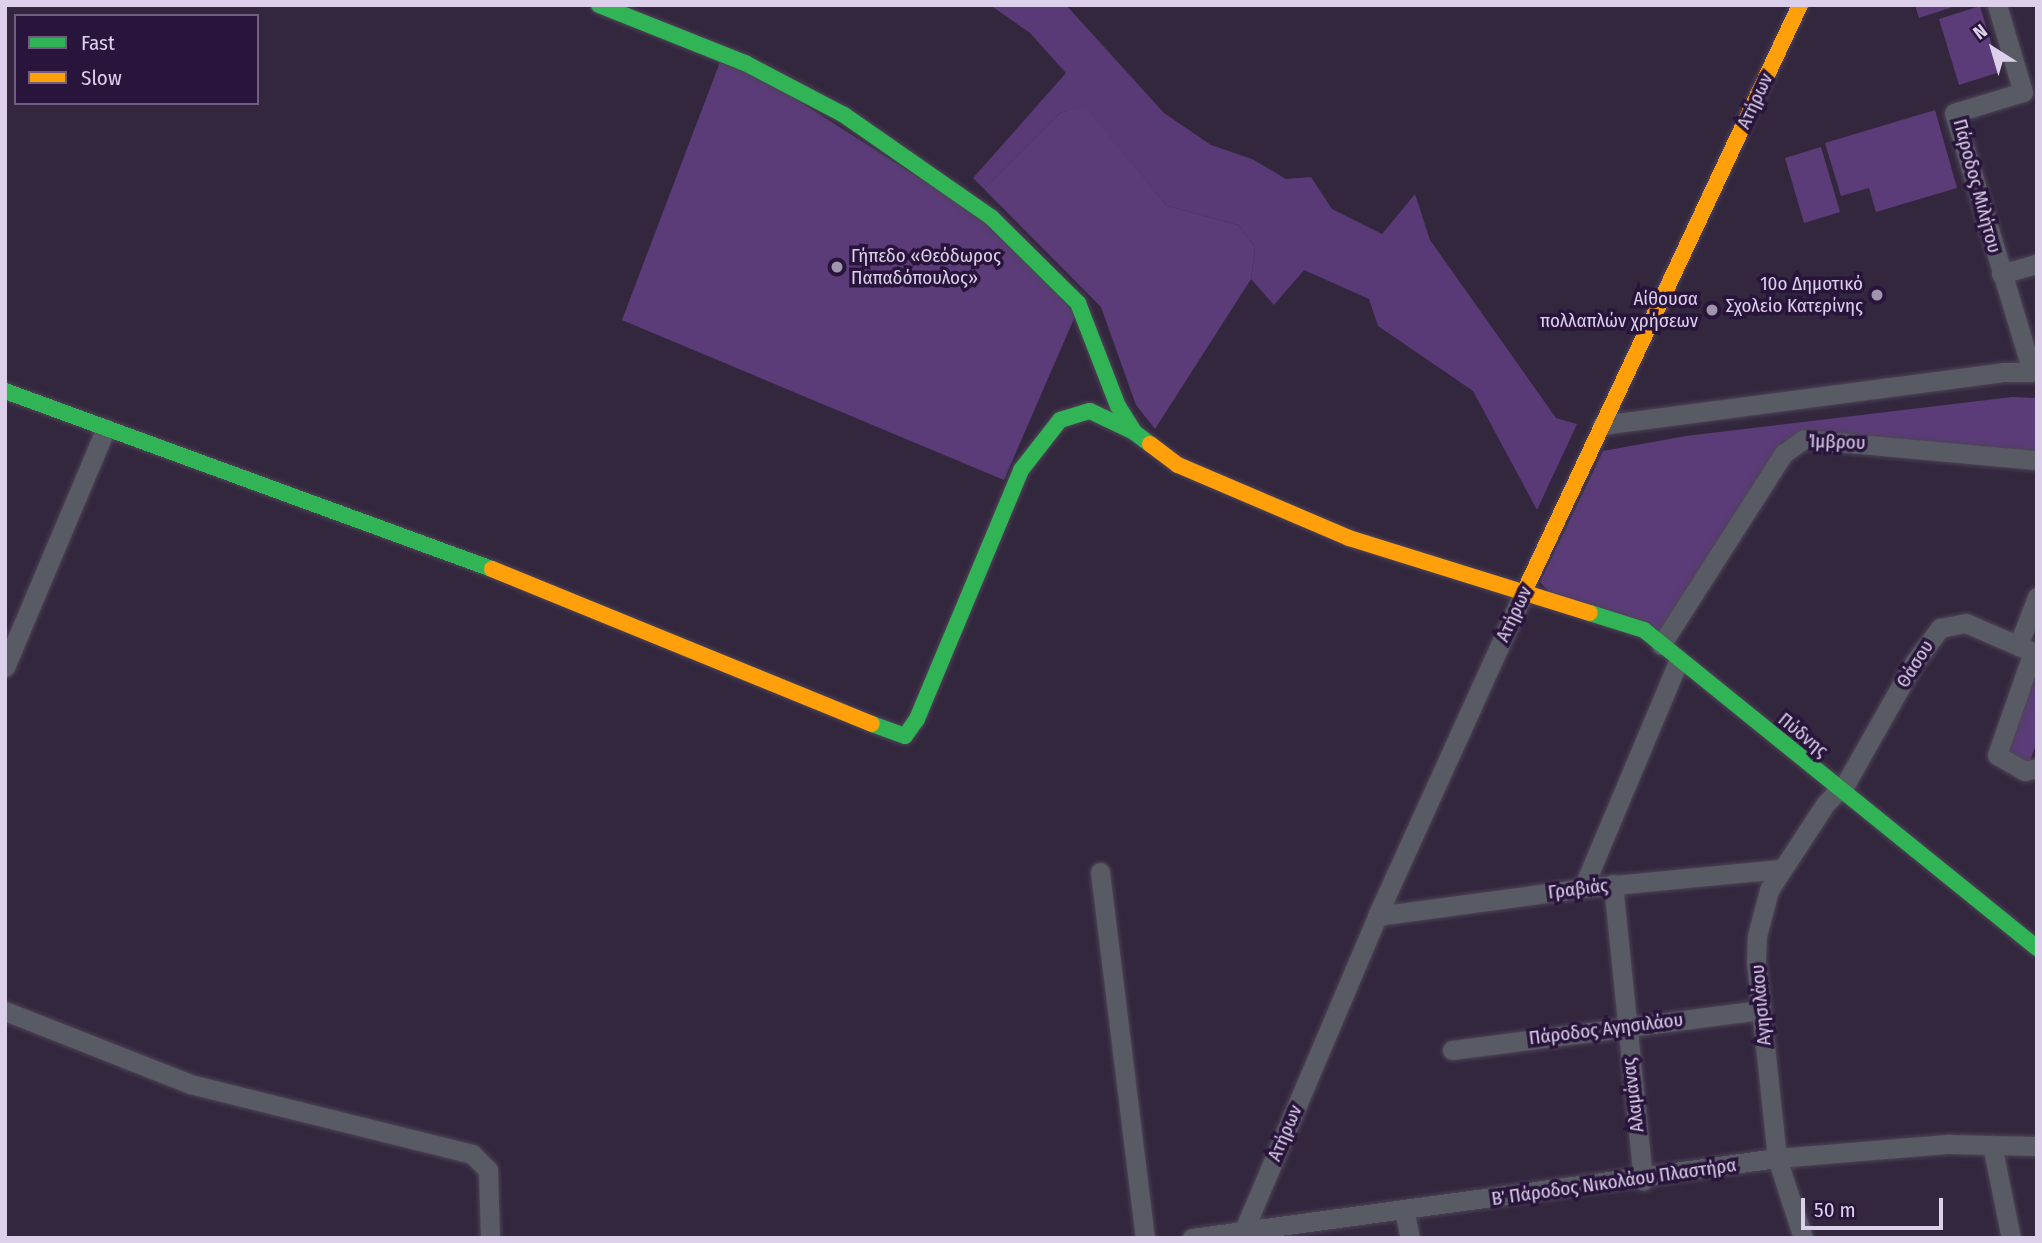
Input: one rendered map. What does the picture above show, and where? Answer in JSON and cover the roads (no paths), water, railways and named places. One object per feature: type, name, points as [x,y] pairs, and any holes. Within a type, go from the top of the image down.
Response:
[{"type":"street","points":[[599,5],[745,63],[844,115],[992,218],[1077,303],[1118,406],[1135,432]]},
{"type":"street","name":"Ατήρων","points":[[1244,1230],[1377,916],[1524,592],[1800,5]]},
{"type":"street","name":"Πάροδος Μιλήτου","points":[[1997,5],[2023,92],[1954,113],[2001,274],[2035,372]]},
{"type":"street","points":[[2001,274],[2037,264]]},
{"type":"street","points":[[1602,425],[2035,372]]},
{"type":"street","points":[[5,391],[583,603],[840,714],[905,736],[918,719],[1029,460],[1060,420],[1090,411],[1135,432]]},
{"type":"street","points":[[5,667],[106,428]]},
{"type":"street","name":"Πύδνης","points":[[1135,432],[1178,465],[1349,538],[1620,620],[1644,630],[1839,793],[2037,948]]},
{"type":"street","name":"Ίμβρου","points":[[1661,645],[1784,453],[1804,439],[2037,460]]},
{"type":"street","points":[[2034,769],[2001,760],[1997,749],[2029,651],[2037,597]]},
{"type":"street","name":"Θάσου","points":[[1839,793],[1914,663],[1940,628],[1966,623],[2029,651]]},
{"type":"street","points":[[1583,888],[1679,660]]},
{"type":"street","name":"Αγησιλάου","points":[[1803,1238],[1777,1158],[1760,1010],[1757,936],[1780,869],[1826,803],[1839,793]]},
{"type":"street","name":"Γραβιάς","points":[[1377,916],[1613,884],[1780,869]]},
{"type":"street","points":[[1100,872],[1145,1238]]},
{"type":"street","name":"Αλαμάνας","points":[[1613,884],[1625,1026],[1643,1180]]},
{"type":"street","name":"Πάροδος Αγησιλάου","points":[[1452,1050],[1760,1010]]},
{"type":"street","points":[[5,1011],[190,1084],[472,1154],[488,1170],[490,1238]]},
{"type":"street","points":[[1992,1144],[2011,1238]]},
{"type":"street","name":"Β΄ Πάροδος Νικολάου Πλαστήρα","points":[[1192,1238],[1643,1180],[1777,1158],[1992,1144],[2037,1146]]},
{"type":"street","points":[[1404,1210],[1410,1238]]},
{"type":"place","name":"Γήπεδο «Θεόδωρος Παπαδόπουλος»","points":[[837,267]]},
{"type":"place","name":"10ο Δημοτικό Σχολείο Κατερίνης","points":[[1877,295]]},
{"type":"place","name":"Αίθουσα πολλαπλών χρήσεων","points":[[1712,310]]}]
